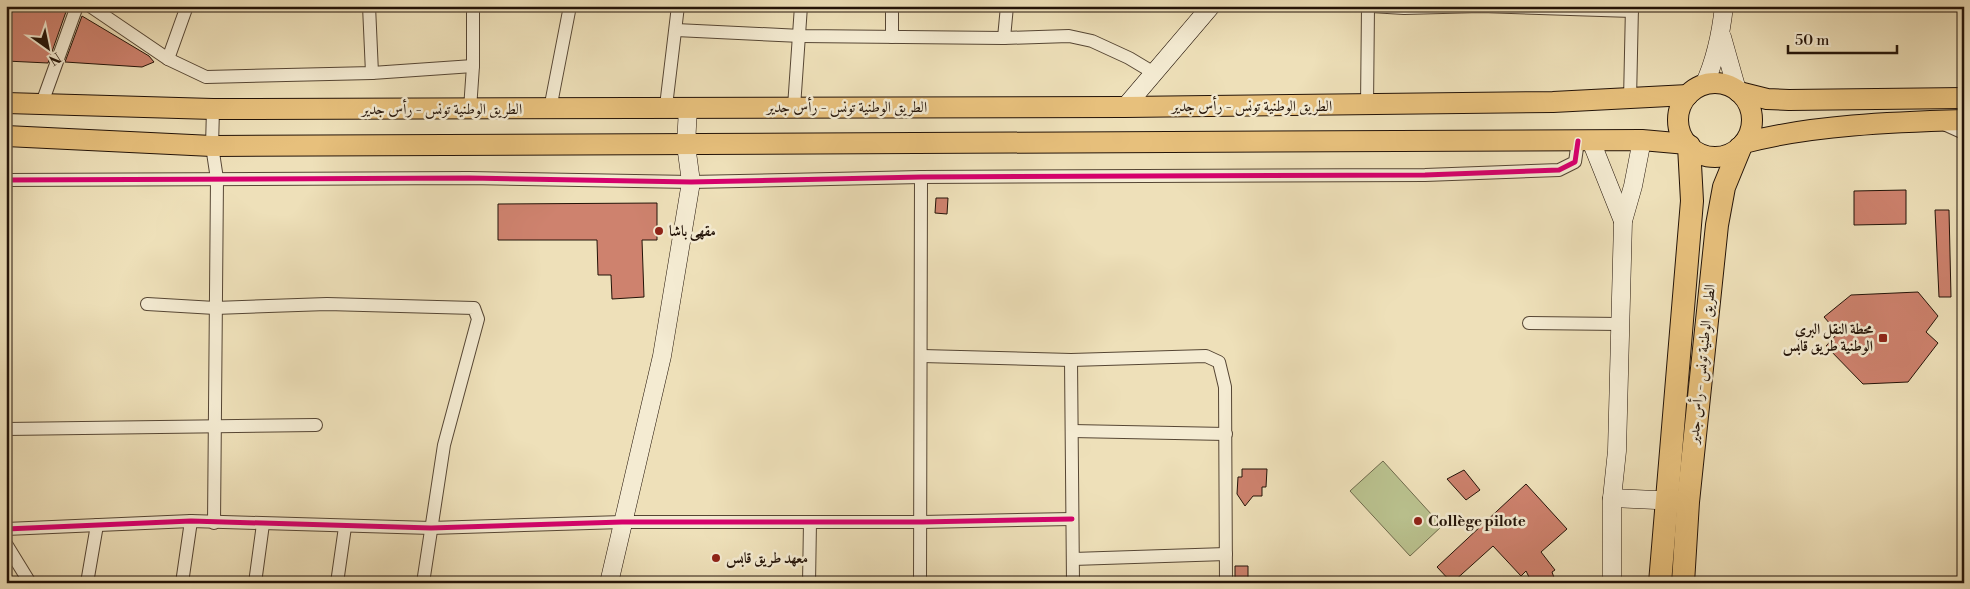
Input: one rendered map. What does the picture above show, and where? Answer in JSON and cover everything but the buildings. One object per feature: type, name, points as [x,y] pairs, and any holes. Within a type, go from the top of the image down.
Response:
[{"type":"highway","name":"الطريق الوطنية تونس - رأس جدير","points":[[1683,583],[1677,501],[1692,201],[1688,145]]},
{"type":"highway","name":"الطريق الوطنية تونس - رأس جدير","points":[[1660,583],[1677,501],[1717,225],[1724,188],[1742,146]]},
{"type":"main road","points":[[1964,98],[1767,99],[1721,84],[1696,90],[1679,114],[1678,124],[1688,145],[1698,153],[1719,157],[1742,146],[1774,135],[1937,120],[1964,120]]},
{"type":"main road","name":"الطريق الوطنية تونس - رأس جدير","points":[[6,103],[213,108],[470,109],[666,106],[688,108],[1367,106],[1630,100],[1696,90]]},
{"type":"main road","points":[[1738,91],[1751,111],[1750,134],[1742,146]]},
{"type":"main road","points":[[6,136],[212,146],[1642,140],[1688,145]]},
{"type":"street","points":[[42,103],[77,6]]},
{"type":"street","points":[[90,6],[168,60],[206,77],[372,74],[473,66]]},
{"type":"street","points":[[168,60],[187,6]]},
{"type":"street","points":[[369,6],[372,74]]},
{"type":"street","points":[[470,109],[473,66],[473,6]]},
{"type":"street","points":[[550,108],[570,6]]},
{"type":"street","points":[[666,106],[678,6]]},
{"type":"street","points":[[794,108],[801,36],[801,6]]},
{"type":"street","points":[[892,6],[892,37]]},
{"type":"street","points":[[1004,38],[1007,6]]},
{"type":"street","points":[[1126,107],[1211,6]]},
{"type":"street","points":[[1367,106],[1368,6]]},
{"type":"street","points":[[1372,6],[1404,8],[1480,6],[1632,8],[1630,100]]},
{"type":"street","points":[[1696,90],[1713,66],[1721,34],[1724,6]]},
{"type":"street","points":[[676,30],[801,36],[1004,38],[1069,36],[1092,41],[1129,58],[1154,73]]},
{"type":"street","points":[[1721,34],[1738,91]]},
{"type":"street","points":[[213,108],[212,146],[217,179],[214,523]]},
{"type":"street","points":[[609,583],[662,356],[691,182],[686,145],[688,108]]},
{"type":"street","points":[[1937,120],[1964,133]]},
{"type":"street","points":[[1612,583],[1612,498],[1617,451],[1623,221],[1633,186],[1642,140]]},
{"type":"street","points":[[6,180],[469,178],[691,182],[921,177],[1425,175],[1546,172],[1559,170],[1575,162],[1584,141]]},
{"type":"street","points":[[1584,141],[1623,221]]},
{"type":"street","points":[[920,583],[922,522],[921,177]]},
{"type":"street","points":[[147,304],[215,308],[327,304],[474,308],[478,319],[444,445],[423,583]]},
{"type":"street","points":[[1529,323],[1620,324]]},
{"type":"street","points":[[922,356],[1071,360],[1206,356],[1218,362],[1226,387],[1226,583]]},
{"type":"street","points":[[1071,360],[1073,583]]},
{"type":"street","points":[[6,428],[316,425]]},
{"type":"street","points":[[1072,431],[1226,434]]},
{"type":"street","points":[[1612,498],[1677,501]]},
{"type":"street","points":[[6,528],[191,521],[345,527],[431,528],[622,522],[922,522],[1072,518]]},
{"type":"street","points":[[182,583],[191,521]]},
{"type":"street","points":[[809,583],[810,522]]},
{"type":"street","points":[[255,583],[263,524]]},
{"type":"street","points":[[87,583],[97,525]]},
{"type":"street","points":[[337,583],[345,527]]},
{"type":"street","points":[[6,544],[30,583]]},
{"type":"street","points":[[1073,559],[1226,554]]},
{"type":"green space","points":[[1383,461],[1442,526],[1410,556],[1350,491]]},
{"type":"cycle path","points":[[6,180],[469,178],[691,182],[921,177],[1425,175],[1559,170],[1575,162],[1578,141]]},
{"type":"cycle path","points":[[6,529],[191,521],[431,528],[622,522],[922,522],[1072,519]]},
{"type":"place","name":"مقهى باشا","points":[[659,231]]},
{"type":"place","name":"محطة النقل البري الوطنية طريق قابس","points":[[1883,338]]},
{"type":"place","name":"Collège pilote","points":[[1418,521]]},
{"type":"place","name":"معهد طريق قابس","points":[[716,558]]}]
